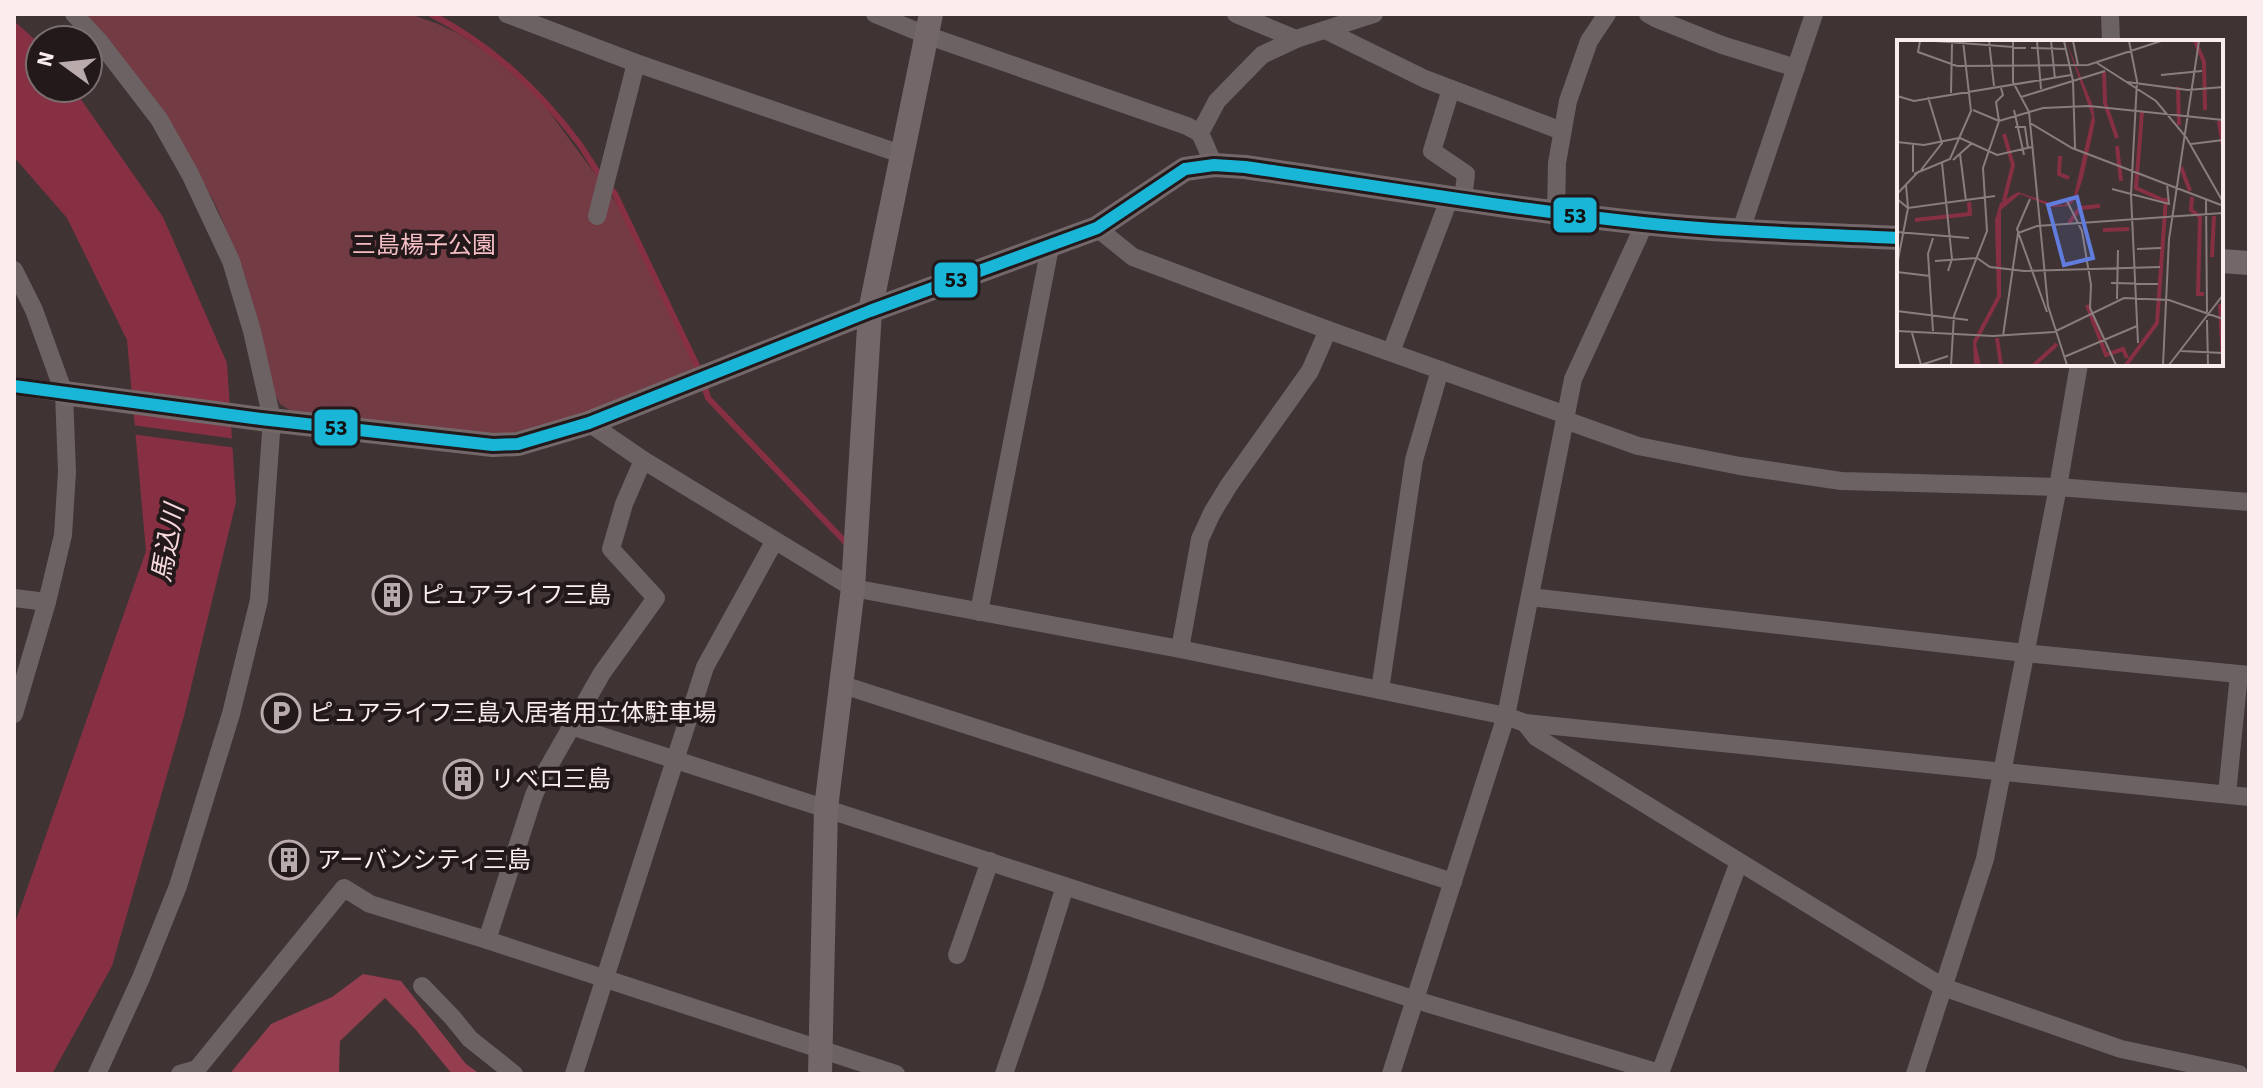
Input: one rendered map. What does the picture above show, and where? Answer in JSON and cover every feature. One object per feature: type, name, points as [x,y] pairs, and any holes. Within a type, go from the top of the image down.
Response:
[{"type":"street","points":[[74,14],[159,119],[190,174],[231,261],[252,331],[266,419],[259,600],[231,714],[178,886],[141,978],[97,1074]]},
{"type":"street","points":[[507,14],[636,63],[901,154]]},
{"type":"street","points":[[875,14],[929,24],[1187,126],[1200,133],[1214,165]]},
{"type":"street","points":[[1236,14],[1296,39]]},
{"type":"street","points":[[1200,133],[1217,101],[1262,55],[1296,39],[1374,14]]},
{"type":"street","points":[[1556,212],[1557,163],[1568,101],[1589,41],[1607,14]]},
{"type":"street","points":[[1648,14],[1722,45],[1796,68]]},
{"type":"street","points":[[1741,230],[1814,14]]},
{"type":"street","points":[[2110,14],[2111,40]]},
{"type":"street","points":[[820,1074],[826,808],[853,588],[870,311],[929,24]]},
{"type":"street","points":[[1325,30],[1425,79],[1562,131]]},
{"type":"street","points":[[597,216],[636,63]]},
{"type":"street","points":[[1391,352],[1466,174],[1432,151],[1451,89]]},
{"type":"street","points":[[14,386],[266,419],[493,445],[518,444],[589,423],[870,311],[1050,247],[1097,228],[1185,169],[1214,165],[1645,223],[1897,238]]},
{"type":"street","points":[[1391,1074],[1506,716],[1573,379],[1645,223]]},
{"type":"street","points":[[1097,228],[1133,257],[1638,446],[1841,481],[2058,487],[2249,502]]},
{"type":"street","points":[[979,612],[1050,247]]},
{"type":"street","points":[[2223,261],[2249,263]]},
{"type":"street","points":[[14,270],[74,394],[64,523],[47,602],[14,714]]},
{"type":"street","points":[[1180,649],[1200,539],[1212,513],[1310,371],[1328,330]]},
{"type":"street","points":[[1915,1074],[1985,859],[2079,366]]},
{"type":"street","points":[[1380,690],[1414,460],[1440,370]]},
{"type":"street","points":[[589,423],[774,542],[853,588],[1180,649],[1506,716],[1525,723],[2249,797]]},
{"type":"street","points":[[487,940],[534,795],[602,673],[656,598],[611,549],[624,504],[643,460]]},
{"type":"street","points":[[574,1074],[705,667],[774,542]]},
{"type":"street","points":[[1530,597],[2025,653],[2244,674],[2227,794]]},
{"type":"street","points":[[14,598],[47,602]]},
{"type":"street","points":[[840,684],[1453,882]]},
{"type":"street","points":[[1525,723],[1536,737],[1943,987],[2121,1049],[2239,1074]]},
{"type":"street","points":[[571,726],[1416,1000],[1660,1073],[1739,862]]},
{"type":"street","points":[[957,955],[990,861]]},
{"type":"street","points":[[1004,1074],[1065,886]]},
{"type":"street","points":[[180,1074],[197,1069],[344,888],[370,904],[896,1074]]},
{"type":"street","points":[[422,986],[470,1039],[514,1074]]},
{"type":"green space","name":"三島楊子公園","points":[[83,14],[410,14],[459,34],[493,57],[539,98],[615,201],[699,369],[560,423],[503,435],[294,413],[280,404],[275,394],[246,279],[218,210],[194,164],[104,42],[104,24],[90,24]]},
{"type":"shaded area","points":[[363,974],[401,981],[466,1064],[480,1074],[452,1074],[385,998],[340,1041],[339,1074],[233,1074],[232,1071],[271,1024],[332,997]]},
{"type":"water","name":"馬込川","points":[[14,21],[24,30],[24,104],[84,104],[163,217],[227,363],[236,502],[184,716],[112,966],[52,1074],[14,1074],[14,926],[146,551],[127,340],[67,218],[14,157]]},
{"type":"pier","points":[[131,425],[236,439],[237,448],[131,434]]},
{"type":"waterway","points":[[431,14],[494,54],[530,86],[578,142],[602,178]]},
{"type":"waterway","points":[[609,187],[701,374]]},
{"type":"waterway","points":[[704,385],[708,398],[848,545]]},
{"type":"transit line","name":"53","points":[[14,386],[261,419],[493,445],[518,444],[589,423],[870,311],[1097,228],[1185,169],[1214,165],[1643,223],[1897,238]]},
{"type":"place","name":"ピュアライフ三島","points":[[392,595]]},
{"type":"place","name":"ピュアライフ三島入居者用立体駐車場","points":[[281,713]]},
{"type":"place","name":"リベロ三島","points":[[463,779]]},
{"type":"place","name":"アーバンシティ三島","points":[[289,860]]}]
